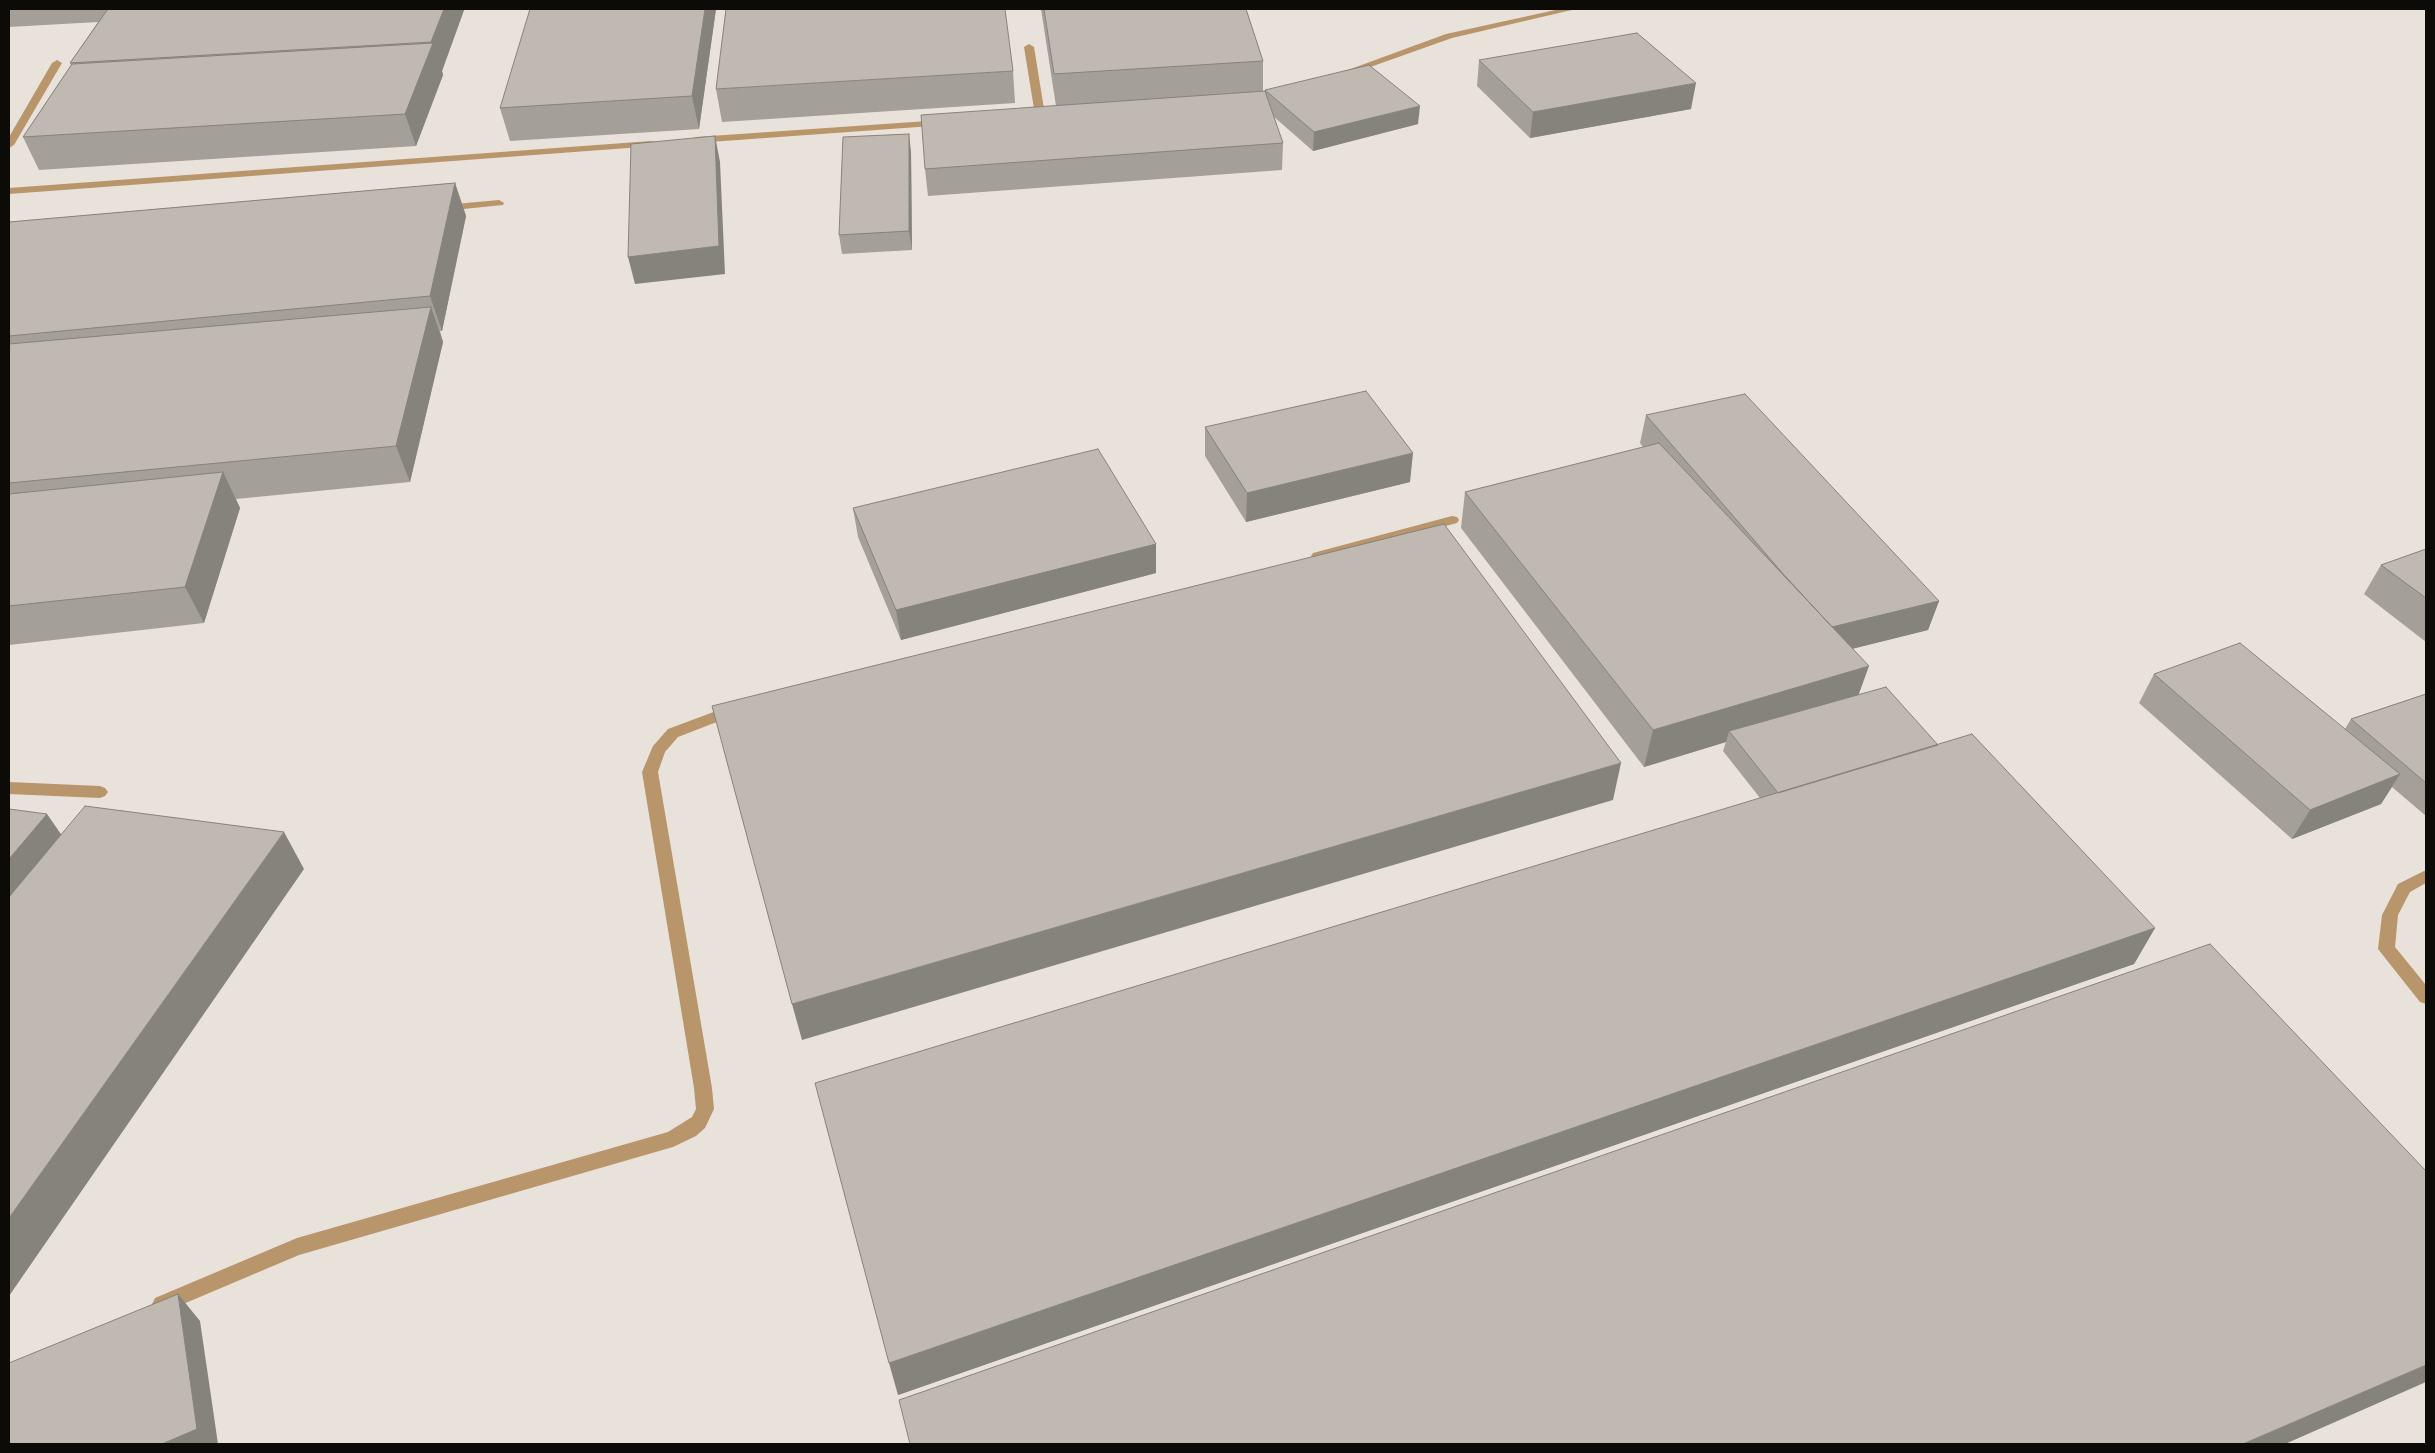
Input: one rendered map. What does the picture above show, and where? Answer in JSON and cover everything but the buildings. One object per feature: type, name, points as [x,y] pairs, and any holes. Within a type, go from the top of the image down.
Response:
[{"type":"lane","points":[[1332,78],[1449,36],[1571,9]]},
{"type":"lane","points":[[1029,47],[1040,115]]},
{"type":"lane","points":[[9,145],[57,63]]},
{"type":"lane","points":[[683,141],[951,122]]},
{"type":"lane","points":[[9,190],[663,143]]},
{"type":"lane","points":[[430,209],[498,203]]},
{"type":"lane","points":[[1299,561],[1452,520]]},
{"type":"lane","points":[[144,1312],[297,1247],[673,1139],[699,1122],[705,1109],[703,1088],[650,772],[658,750],[673,733],[724,712],[752,704]]},
{"type":"lane","points":[[9,788],[100,792]]},
{"type":"lane","points":[[2426,876],[2404,888],[2390,915],[2386,949],[2426,997]]}]
